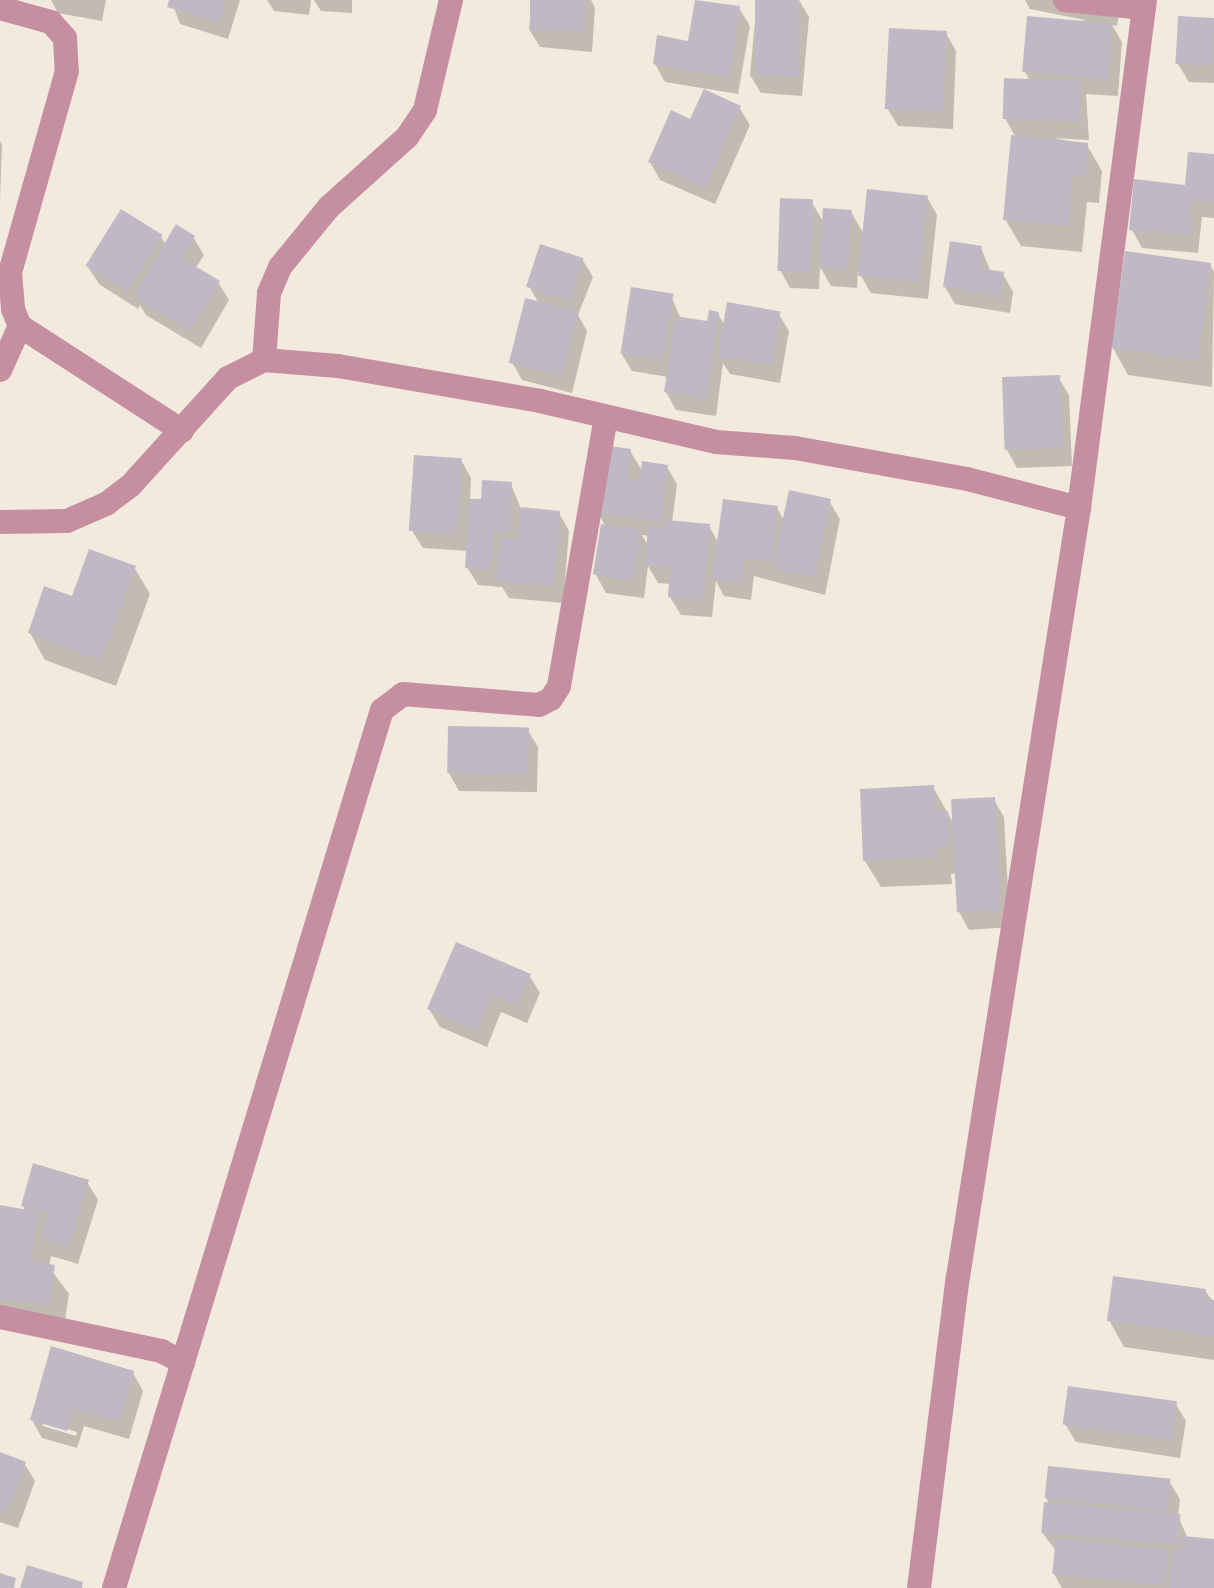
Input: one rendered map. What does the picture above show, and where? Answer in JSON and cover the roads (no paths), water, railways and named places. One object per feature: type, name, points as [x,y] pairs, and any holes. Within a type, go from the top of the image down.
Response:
[{"type":"street","points":[[264,360],[269,293],[280,267],[329,207],[407,137],[425,110],[451,0]]},
{"type":"street","points":[[919,1588],[958,1277],[1079,508],[1144,4],[1065,0]]},
{"type":"street","points":[[0,8],[51,22],[65,38],[67,71],[10,273],[13,309],[20,326],[182,431]]},
{"type":"street","points":[[0,370],[20,326]]},
{"type":"street","points":[[0,522],[67,521],[106,504],[182,431],[228,378],[264,360],[338,366],[716,442],[795,448],[967,479],[1079,508]]},
{"type":"street","points":[[114,1588],[382,710],[403,694],[539,705],[551,699],[559,686],[606,418]]},
{"type":"street","points":[[0,1317],[161,1351],[183,1362]]}]
